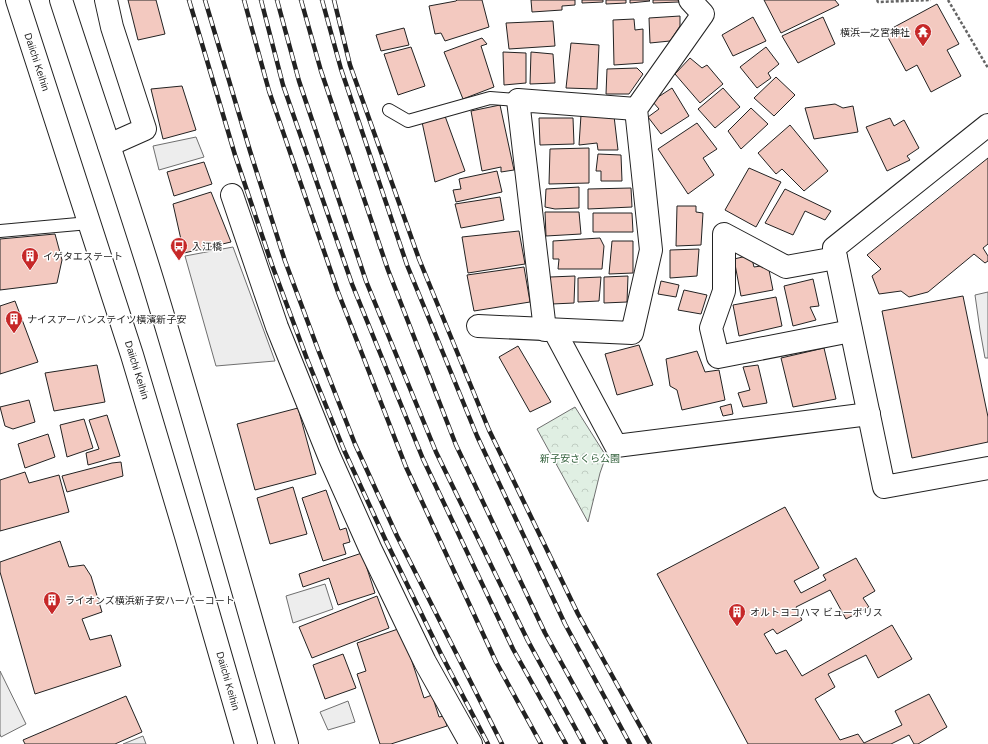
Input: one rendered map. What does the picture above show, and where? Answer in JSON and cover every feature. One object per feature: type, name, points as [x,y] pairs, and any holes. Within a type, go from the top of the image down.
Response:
[{"type":"main road","name":"Daiichi Keihin","points":[[17,0],[132,355],[246,744]]},
{"type":"main road","points":[[61,0],[163,316],[220,508],[287,744]]},
{"type":"main road","points":[[106,0],[112,27],[145,129],[109,145]]},
{"type":"main road","points":[[478,326],[632,333],[651,250],[636,109],[703,14],[690,0]]},
{"type":"main road","points":[[636,109],[518,100],[550,330],[616,446],[869,414]]},
{"type":"main road","points":[[988,125],[834,248],[884,488],[988,468]]},
{"type":"main road","points":[[232,195],[277,327],[329,456],[370,548],[425,662],[471,744]]},
{"type":"main road","points":[[836,258],[786,267],[724,234],[724,291],[711,328],[718,357],[851,331]]},
{"type":"lane","points":[[389,110],[408,121],[490,98],[518,100]]},
{"type":"lane","points":[[0,231],[89,223]]},
{"type":"path","points":[[877,0],[878,2],[931,0]]},
{"type":"path","points":[[948,0],[988,68]]},
{"type":"green space","name":"新子安さくら公園","points":[[575,407],[606,456],[600,473],[588,522],[537,429]]},
{"type":"shaded area","points":[[196,137],[204,157],[159,170],[153,146]]},
{"type":"shaded area","points":[[233,247],[275,361],[216,366],[185,256]]},
{"type":"shaded area","points":[[988,292],[988,358],[985,358],[975,295]]},
{"type":"shaded area","points":[[325,584],[333,609],[293,623],[286,596]]},
{"type":"shaded area","points":[[0,671],[26,724],[1,737],[0,734]]},
{"type":"shaded area","points":[[348,701],[355,722],[328,730],[320,712]]},
{"type":"shaded area","points":[[143,736],[146,744],[123,744]]},
{"type":"building","points":[[128,0],[156,0],[165,34],[138,40]]},
{"type":"building","points":[[457,0],[482,0],[489,27],[445,41],[441,33],[435,34],[429,6]]},
{"type":"building","points":[[531,0],[575,0],[575,5],[562,6],[562,10],[532,12]]},
{"type":"building","points":[[582,0],[603,0],[603,2],[582,3]]},
{"type":"building","points":[[606,0],[626,0],[626,3],[606,4]]},
{"type":"building","points":[[630,0],[649,0],[650,1],[630,3]]},
{"type":"building","points":[[653,0],[678,0],[679,2],[653,3]]},
{"type":"building","points":[[764,0],[835,0],[839,5],[781,33]]},
{"type":"building","name":"横浜一之宮神社","points":[[937,4],[959,44],[947,50],[961,76],[931,92],[917,65],[906,71],[885,32]]},
{"type":"building","points":[[680,16],[680,26],[670,41],[650,43],[649,18]]},
{"type":"building","points":[[753,17],[766,41],[733,56],[722,35]]},
{"type":"building","points":[[823,17],[835,44],[798,63],[782,36]]},
{"type":"building","points":[[634,19],[635,30],[643,29],[643,63],[614,65],[613,20]]},
{"type":"building","points":[[553,21],[555,46],[509,49],[506,23]]},
{"type":"building","points":[[404,28],[409,45],[381,51],[376,35]]},
{"type":"building","points":[[482,38],[487,44],[481,46],[494,87],[463,99],[444,52]]},
{"type":"building","points":[[571,43],[599,45],[597,89],[566,88]]},
{"type":"building","points":[[411,47],[425,86],[398,95],[384,54]]},
{"type":"building","points":[[766,47],[779,64],[768,73],[771,78],[757,88],[740,67]]},
{"type":"building","points":[[503,52],[526,53],[526,83],[504,85]]},
{"type":"building","points":[[531,52],[553,54],[555,83],[530,84]]},
{"type":"building","points":[[690,58],[702,68],[707,65],[723,84],[700,103],[675,74]]},
{"type":"building","points":[[637,68],[643,74],[629,94],[606,94],[607,69]]},
{"type":"building","points":[[776,77],[795,95],[774,116],[754,98]]},
{"type":"building","points":[[182,86],[196,130],[163,139],[151,89]]},
{"type":"building","points":[[672,88],[689,116],[661,134],[648,117],[659,109],[652,101]]},
{"type":"building","points":[[723,88],[740,107],[715,128],[698,109]]},
{"type":"building","points":[[835,104],[843,108],[853,106],[858,132],[814,139],[805,108]]},
{"type":"building","points":[[500,105],[514,170],[501,172],[501,167],[482,171],[471,111]]},
{"type":"building","points":[[751,108],[768,124],[741,149],[728,131]]},
{"type":"building","points":[[581,115],[614,116],[618,150],[598,150],[597,143],[579,145]]},
{"type":"building","points":[[445,116],[465,171],[435,182],[422,122]]},
{"type":"building","points":[[539,118],[573,118],[574,144],[540,145]]},
{"type":"building","points":[[890,118],[894,126],[904,120],[919,148],[907,156],[910,160],[887,171],[866,127]]},
{"type":"building","points":[[697,123],[717,149],[703,158],[714,175],[688,194],[658,149]]},
{"type":"building","points":[[790,125],[828,171],[804,191],[782,169],[776,174],[758,153]]},
{"type":"building","points":[[589,148],[589,183],[549,184],[550,149]]},
{"type":"building","points":[[598,154],[621,155],[622,181],[601,181],[601,171],[596,171]]},
{"type":"building","points":[[988,158],[988,244],[983,248],[988,256],[988,261],[985,263],[974,254],[928,292],[909,297],[901,291],[879,294],[872,276],[881,269],[867,255]]},
{"type":"building","points":[[204,162],[212,184],[174,196],[167,172]]},
{"type":"building","points":[[749,168],[781,182],[756,227],[725,210]]},
{"type":"building","points":[[497,171],[502,192],[456,202],[453,190],[461,189],[459,179]]},
{"type":"building","points":[[579,187],[579,208],[555,209],[545,207],[546,189]]},
{"type":"building","points":[[631,188],[632,207],[588,209],[588,189]]},
{"type":"building","points":[[785,189],[831,211],[825,220],[805,211],[793,235],[765,223]]},
{"type":"building","points":[[211,192],[231,242],[184,253],[173,204]]},
{"type":"building","points":[[500,197],[504,220],[461,228],[455,204]]},
{"type":"building","points":[[677,206],[696,206],[696,212],[703,213],[701,245],[676,246]]},
{"type":"building","points":[[545,212],[579,212],[581,234],[546,236]]},
{"type":"building","points":[[593,213],[632,213],[633,232],[593,232]]},
{"type":"building","points":[[519,231],[525,264],[468,273],[462,237]]},
{"type":"building","name":"イゲタエステート","points":[[55,234],[62,260],[57,283],[0,290],[0,239]]},
{"type":"building","points":[[600,238],[604,246],[602,269],[558,269],[559,259],[553,259],[553,241]]},
{"type":"building","points":[[612,241],[633,241],[633,273],[609,274]]},
{"type":"building","points":[[699,249],[697,276],[670,278],[670,250]]},
{"type":"building","points":[[751,255],[754,267],[768,265],[773,290],[741,296],[734,259]]},
{"type":"building","points":[[524,267],[530,302],[474,311],[467,275]]},
{"type":"building","points":[[575,276],[574,303],[552,304],[550,277]]},
{"type":"building","points":[[628,276],[627,302],[604,303],[604,277]]},
{"type":"building","points":[[601,277],[599,301],[578,302],[578,278]]},
{"type":"building","points":[[813,279],[819,306],[810,307],[816,320],[793,326],[784,286]]},
{"type":"building","points":[[661,281],[679,285],[676,297],[658,294]]},
{"type":"building","points":[[684,290],[707,295],[701,314],[678,310]]},
{"type":"building","points":[[963,296],[988,417],[988,442],[912,458],[882,311]]},
{"type":"building","points":[[776,297],[782,326],[739,336],[733,305]]},
{"type":"building","name":"ナイスアーバンステイツ横濱新子安","points":[[15,301],[38,362],[0,374],[0,306]]},
{"type":"building","points":[[639,345],[653,385],[617,395],[605,354]]},
{"type":"building","points":[[518,346],[551,402],[530,412],[499,357]]},
{"type":"building","points":[[824,348],[836,399],[793,407],[781,358]]},
{"type":"building","points":[[697,351],[705,372],[719,370],[725,400],[682,410],[677,390],[670,386],[666,359]]},
{"type":"building","points":[[97,365],[105,402],[54,411],[45,373]]},
{"type":"building","points":[[758,365],[767,403],[743,407],[738,393],[750,390],[743,367]]},
{"type":"building","points":[[29,400],[35,422],[13,429],[5,426],[0,407]]},
{"type":"building","points":[[731,404],[733,414],[723,416],[720,407]]},
{"type":"building","points":[[298,408],[316,474],[255,490],[237,424]]},
{"type":"building","points":[[107,415],[120,456],[88,465],[86,453],[99,449],[89,420]]},
{"type":"building","points":[[84,419],[93,448],[67,457],[60,425]]},
{"type":"building","points":[[48,434],[55,457],[25,468],[18,444]]},
{"type":"building","points":[[121,462],[123,476],[67,492],[62,476]]},
{"type":"building","points":[[25,472],[29,483],[59,475],[69,512],[0,531],[0,480]]},
{"type":"building","points":[[293,487],[307,534],[270,544],[257,498]]},
{"type":"building","points":[[326,490],[340,530],[346,528],[350,542],[343,544],[346,554],[323,561],[302,498]]},
{"type":"building","name":"オルトヨコハマ ビューポリス","points":[[785,507],[819,568],[794,581],[801,593],[826,580],[823,575],[856,558],[875,591],[863,598],[869,607],[846,619],[830,590],[796,607],[802,620],[777,634],[773,629],[764,634],[776,654],[786,650],[802,676],[892,625],[912,659],[878,678],[866,655],[828,674],[835,687],[815,699],[840,740],[858,734],[864,743],[902,725],[895,711],[929,694],[947,727],[918,744],[914,744],[909,735],[891,744],[748,744],[657,574]]},
{"type":"building","name":"ライオンズ横浜新子安ハーバーコート","points":[[60,541],[69,567],[84,565],[91,576],[102,612],[82,619],[90,640],[111,635],[121,666],[35,694],[0,572],[0,562]]},
{"type":"building","points":[[362,553],[375,593],[338,605],[329,578],[303,587],[299,574]]},
{"type":"building","points":[[377,596],[389,628],[312,658],[299,627]]},
{"type":"building","points":[[401,628],[424,698],[432,695],[439,717],[444,716],[447,726],[391,744],[380,744],[357,674],[366,671],[357,643]]},
{"type":"building","points":[[343,654],[356,688],[325,699],[313,665]]},
{"type":"building","points":[[126,696],[142,732],[115,744],[25,744],[23,740]]},
{"type":"railway","points":[[189,0],[235,155],[272,265],[307,359],[344,450],[386,541],[441,654],[488,744]]},
{"type":"railway","points":[[205,0],[250,151],[285,261],[355,444],[397,536],[502,744]]},
{"type":"railway","points":[[244,0],[269,91],[338,292],[406,467],[496,662],[541,744]]},
{"type":"railway","points":[[261,0],[283,85],[352,284],[423,459],[513,649],[566,744]]},
{"type":"railway","points":[[277,0],[299,81],[366,281],[436,452],[528,641],[584,744]]},
{"type":"railway","points":[[301,0],[321,71],[388,270],[456,445],[545,633],[606,744]]},
{"type":"railway","points":[[322,0],[341,69],[407,265],[477,436],[565,624],[630,744]]},
{"type":"railway","points":[[334,0],[350,65],[419,259],[489,430],[578,614],[650,744]]},
{"type":"place","name":"横浜一之宮神社","points":[[923,47]]},
{"type":"place","name":"入江橋","points":[[179,261]]},
{"type":"place","name":"イゲタエステート","points":[[30,271]]},
{"type":"place","name":"ナイスアーバンステイツ横濱新子安","points":[[14,334]]},
{"type":"place","name":"ライオンズ横浜新子安ハーバーコート","points":[[52,615]]},
{"type":"place","name":"オルトヨコハマ ビューポリス","points":[[737,627]]}]
